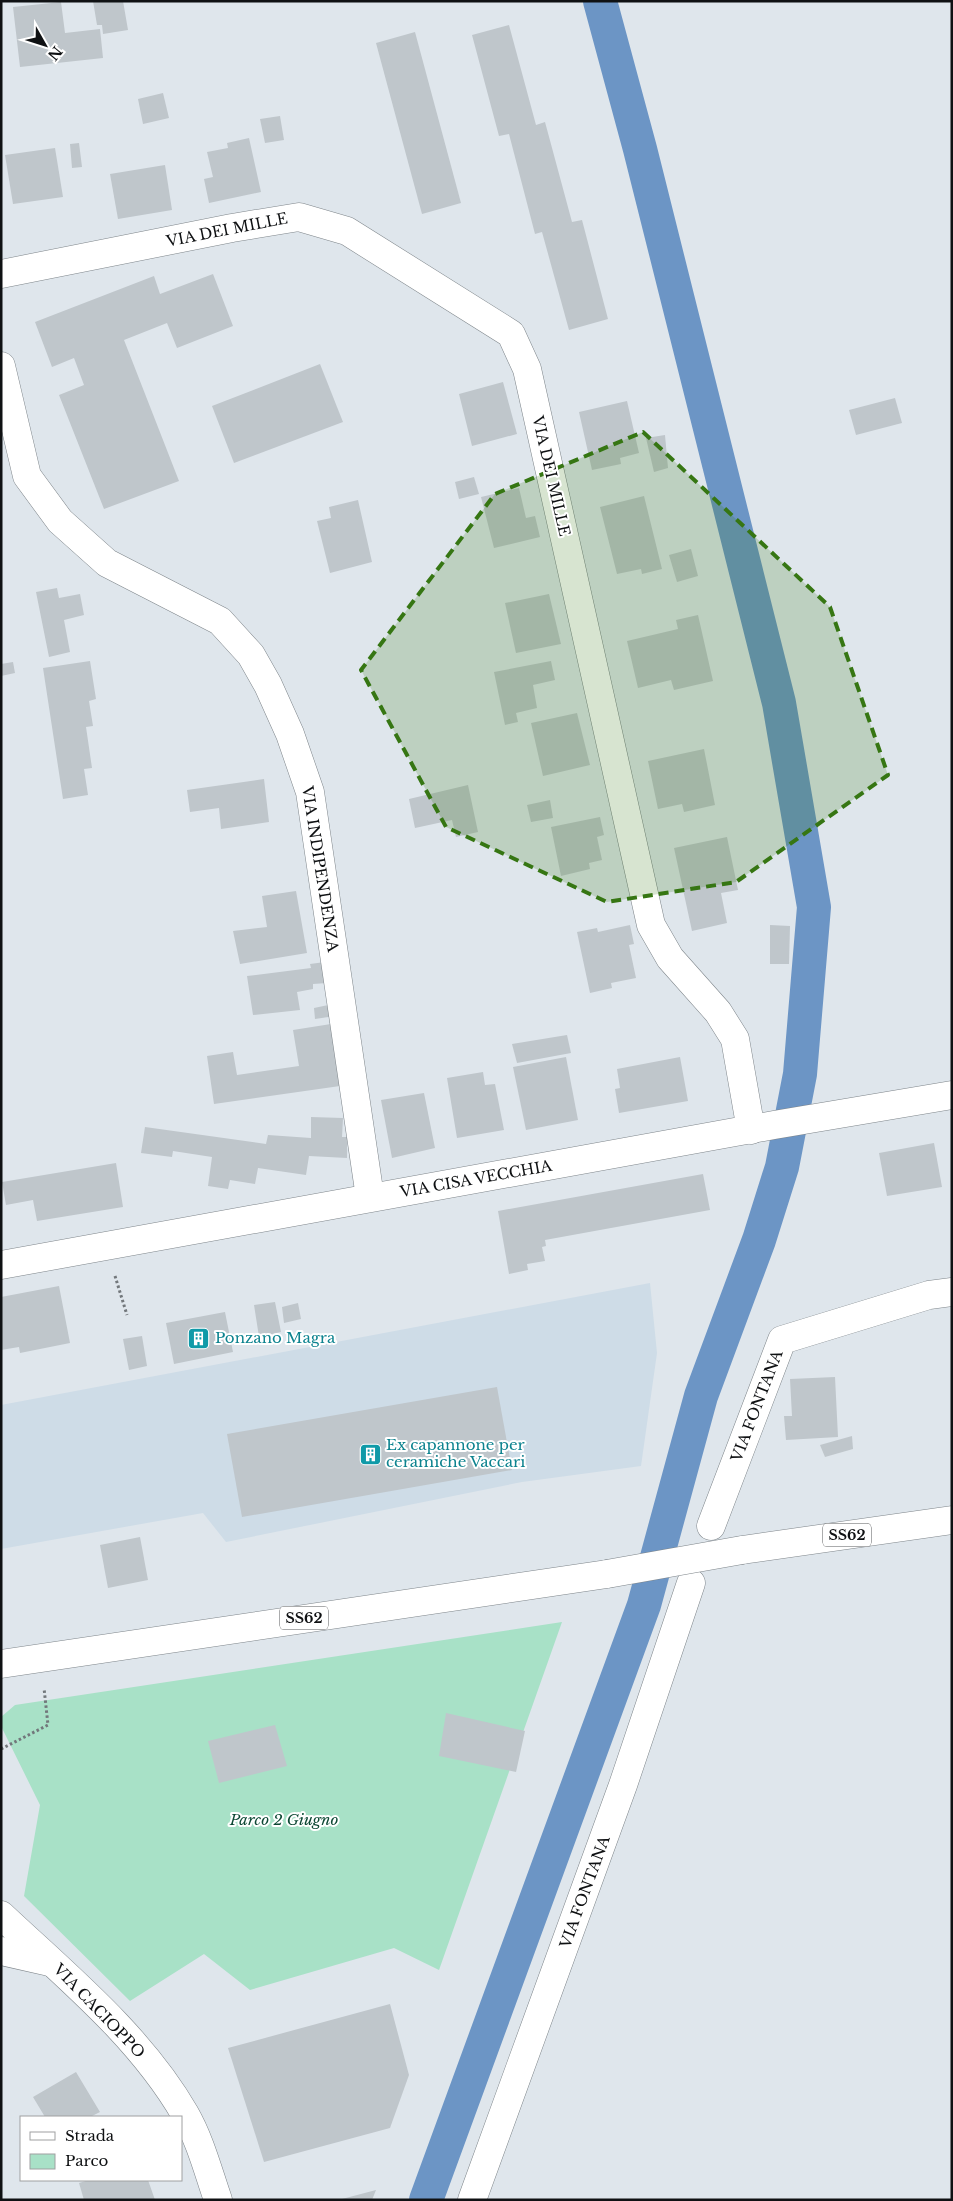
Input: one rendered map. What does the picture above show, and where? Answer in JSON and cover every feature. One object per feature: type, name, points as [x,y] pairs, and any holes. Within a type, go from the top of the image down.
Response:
[{"type":"street","name":"VIA DEI MILLE","points":[[1,274],[300,216],[347,231],[510,334],[527,370],[651,925],[670,958],[718,1012],[735,1039],[763,1127]]},
{"type":"street","name":"VIA INDIPENDENZA","points":[[1,366],[27,476],[60,521],[106,563],[220,621],[251,655],[290,734],[310,792],[370,1197]]},
{"type":"street","name":"VIA CISA VECCHIA","points":[[1,1265],[763,1127],[952,1096]]},
{"type":"street","name":"VIA FONTANA","points":[[711,1526],[782,1340],[929,1295],[952,1292]]},
{"type":"street","name":"SS62","points":[[1,1664],[40,1656],[607,1574],[742,1550],[952,1520]]},
{"type":"street","name":"VIA FONTANA","points":[[472,2200],[623,1785],[692,1583]]},
{"type":"street","name":"VIA CACIOPPO","points":[[1,1915],[52,1962],[142,2053],[186,2115],[202,2152],[218,2200]]},
{"type":"street","points":[[1,1951],[52,1962]]},
{"type":"path","points":[[93,1248],[117,1278],[127,1315]]},
{"type":"path","points":[[1,1749],[48,1725],[40,1656]]},
{"type":"highlighted area","points":[[643,432],[830,607],[888,775],[736,882],[607,902],[446,827],[361,670],[495,494]]},
{"type":"shaded area","points":[[650,1283],[657,1353],[641,1466],[522,1482],[226,1542],[203,1513],[1,1549],[1,1405]]},
{"type":"green space","name":"Parco 2 Giugno","points":[[562,1622],[439,1970],[394,1948],[250,1990],[204,1954],[130,2001],[24,1896],[40,1805],[1,1726],[1,1717],[15,1705]]},
{"type":"building","points":[[93,1],[123,1],[128,30],[103,34],[102,25],[97,25]]},
{"type":"building","points":[[61,2],[65,33],[100,29],[103,58],[20,67],[13,7]]},
{"type":"building","points":[[509,25],[536,125],[545,122],[572,222],[582,220],[608,319],[569,330],[542,232],[535,234],[509,134],[499,136],[472,35]]},
{"type":"building","points":[[415,32],[461,203],[422,214],[376,43]]},
{"type":"building","points":[[163,93],[169,118],[143,124],[138,99]]},
{"type":"building","points":[[280,116],[284,140],[265,143],[260,119]]},
{"type":"building","points":[[249,138],[261,192],[209,203],[204,179],[213,177],[207,152],[228,148],[227,143]]},
{"type":"building","points":[[79,143],[82,167],[72,168],[70,144]]},
{"type":"building","points":[[55,148],[63,197],[13,204],[5,155]]},
{"type":"building","points":[[165,165],[172,210],[118,219],[110,174]]},
{"type":"building","points":[[213,274],[233,326],[177,348],[167,323],[124,340],[179,481],[104,509],[59,395],[84,385],[74,358],[52,367],[35,322],[154,276],[160,294]]},
{"type":"building","points":[[320,364],[343,422],[234,463],[212,406]]},
{"type":"building","points":[[503,382],[517,434],[472,446],[459,394]]},
{"type":"building","points":[[895,398],[902,423],[856,435],[849,410]]},
{"type":"building","points":[[627,401],[639,453],[620,458],[621,464],[592,470],[579,412]]},
{"type":"building","points":[[665,435],[668,468],[654,472],[646,438]]},
{"type":"building","points":[[474,477],[479,494],[459,499],[455,482]]},
{"type":"building","points":[[519,488],[526,518],[535,516],[540,537],[494,548],[481,497]]},
{"type":"building","points":[[644,496],[662,569],[642,574],[641,569],[617,574],[600,507]]},
{"type":"building","points":[[358,500],[372,562],[330,573],[317,521],[331,518],[329,507]]},
{"type":"building","points":[[691,549],[698,576],[677,582],[669,555]]},
{"type":"building","points":[[57,588],[59,598],[80,594],[84,615],[64,620],[70,652],[49,657],[36,592]]},
{"type":"building","points":[[549,594],[561,644],[516,653],[505,603]]},
{"type":"building","points":[[698,615],[713,681],[674,690],[671,680],[638,688],[627,641],[678,629],[676,620]]},
{"type":"building","points":[[90,661],[96,699],[89,701],[93,726],[86,727],[92,768],[84,769],[88,795],[63,799],[43,668]]},
{"type":"building","points":[[551,661],[555,680],[533,685],[537,708],[516,713],[518,722],[505,725],[494,672]]},
{"type":"building","points":[[13,662],[15,673],[1,676],[1,664]]},
{"type":"building","points":[[577,713],[590,765],[543,776],[531,723]]},
{"type":"building","points":[[704,749],[715,805],[684,812],[682,804],[658,809],[648,761]]},
{"type":"building","points":[[264,779],[269,822],[221,829],[219,808],[190,812],[187,790]]},
{"type":"building","points":[[468,785],[478,832],[456,837],[452,820],[415,828],[409,799]]},
{"type":"building","points":[[550,800],[553,818],[531,822],[527,805]]},
{"type":"building","points":[[600,817],[604,835],[597,837],[602,860],[589,863],[590,869],[561,876],[551,827]]},
{"type":"building","points":[[727,837],[738,890],[721,893],[727,923],[692,931],[674,848]]},
{"type":"building","points":[[296,891],[307,953],[240,964],[233,931],[267,927],[262,896]]},
{"type":"building","points":[[630,925],[634,944],[629,945],[636,978],[611,983],[612,988],[590,993],[577,932],[597,928],[598,932]]},
{"type":"building","points":[[770,925],[790,926],[789,964],[770,964]]},
{"type":"building","points":[[325,962],[327,983],[313,984],[313,989],[297,992],[300,1010],[253,1015],[247,976],[311,968],[310,964]]},
{"type":"building","points":[[333,1004],[335,1016],[315,1019],[314,1008]]},
{"type":"building","points":[[331,1024],[340,1086],[214,1104],[207,1056],[233,1052],[237,1075],[299,1066],[293,1030]]},
{"type":"building","points":[[567,1035],[571,1053],[517,1063],[512,1044]]},
{"type":"building","points":[[566,1057],[578,1120],[526,1130],[513,1067]]},
{"type":"building","points":[[680,1057],[688,1101],[619,1113],[615,1089],[620,1088],[617,1069]]},
{"type":"building","points":[[483,1072],[485,1085],[495,1084],[504,1130],[457,1138],[447,1078]]},
{"type":"building","points":[[424,1093],[435,1148],[392,1158],[381,1100]]},
{"type":"building","points":[[311,1117],[343,1118],[342,1137],[347,1137],[347,1158],[309,1156],[306,1175],[258,1168],[255,1184],[230,1180],[228,1189],[208,1186],[212,1157],[173,1151],[172,1157],[141,1153],[145,1127],[266,1144],[268,1135],[311,1138]]},
{"type":"building","points":[[934,1143],[942,1187],[887,1196],[879,1153]]},
{"type":"building","points":[[116,1163],[123,1207],[37,1221],[33,1200],[6,1205],[2,1182]]},
{"type":"building","points":[[703,1174],[710,1210],[545,1240],[546,1246],[542,1247],[545,1261],[527,1264],[528,1270],[509,1274],[498,1211]]},
{"type":"building","points":[[59,1286],[70,1343],[20,1353],[19,1347],[1,1350],[1,1297]]},
{"type":"building","points":[[275,1302],[281,1332],[259,1337],[254,1305]]},
{"type":"building","points":[[298,1303],[301,1319],[284,1323],[282,1307]]},
{"type":"building","name":"Ponzano Magra","points":[[225,1312],[233,1352],[174,1364],[166,1323]]},
{"type":"building","points":[[142,1336],[147,1366],[129,1370],[123,1339]]},
{"type":"building","points":[[835,1377],[838,1437],[786,1440],[784,1416],[792,1416],[790,1379]]},
{"type":"building","name":"Ex capannone per ceramiche Vaccari","points":[[497,1387],[512,1470],[242,1517],[227,1434]]},
{"type":"building","points":[[852,1436],[853,1449],[825,1457],[820,1445]]},
{"type":"building","points":[[140,1537],[148,1580],[108,1588],[100,1545]]},
{"type":"building","points":[[446,1713],[525,1731],[516,1772],[439,1756]]},
{"type":"building","points":[[275,1725],[287,1766],[219,1783],[208,1741]]},
{"type":"building","points":[[390,2004],[409,2075],[390,2128],[264,2162],[228,2048]]},
{"type":"building","points":[[76,2072],[100,2112],[92,2116],[44,2116],[33,2097]]},
{"type":"building","points":[[86,2181],[148,2181],[155,2200],[84,2200],[79,2183]]},
{"type":"building","points":[[376,2190],[372,2200],[342,2200],[342,2199]]},
{"type":"waterway","points":[[426,2200],[644,1605],[701,1396],[759,1240],[782,1167],[800,1074],[814,907],[779,703],[640,149],[600,1]]},
{"type":"place","name":"Ponzano Magra","points":[[199,1338]]},
{"type":"place","name":"Ex capannone per ceramiche Vaccari","points":[[370,1454]]}]
